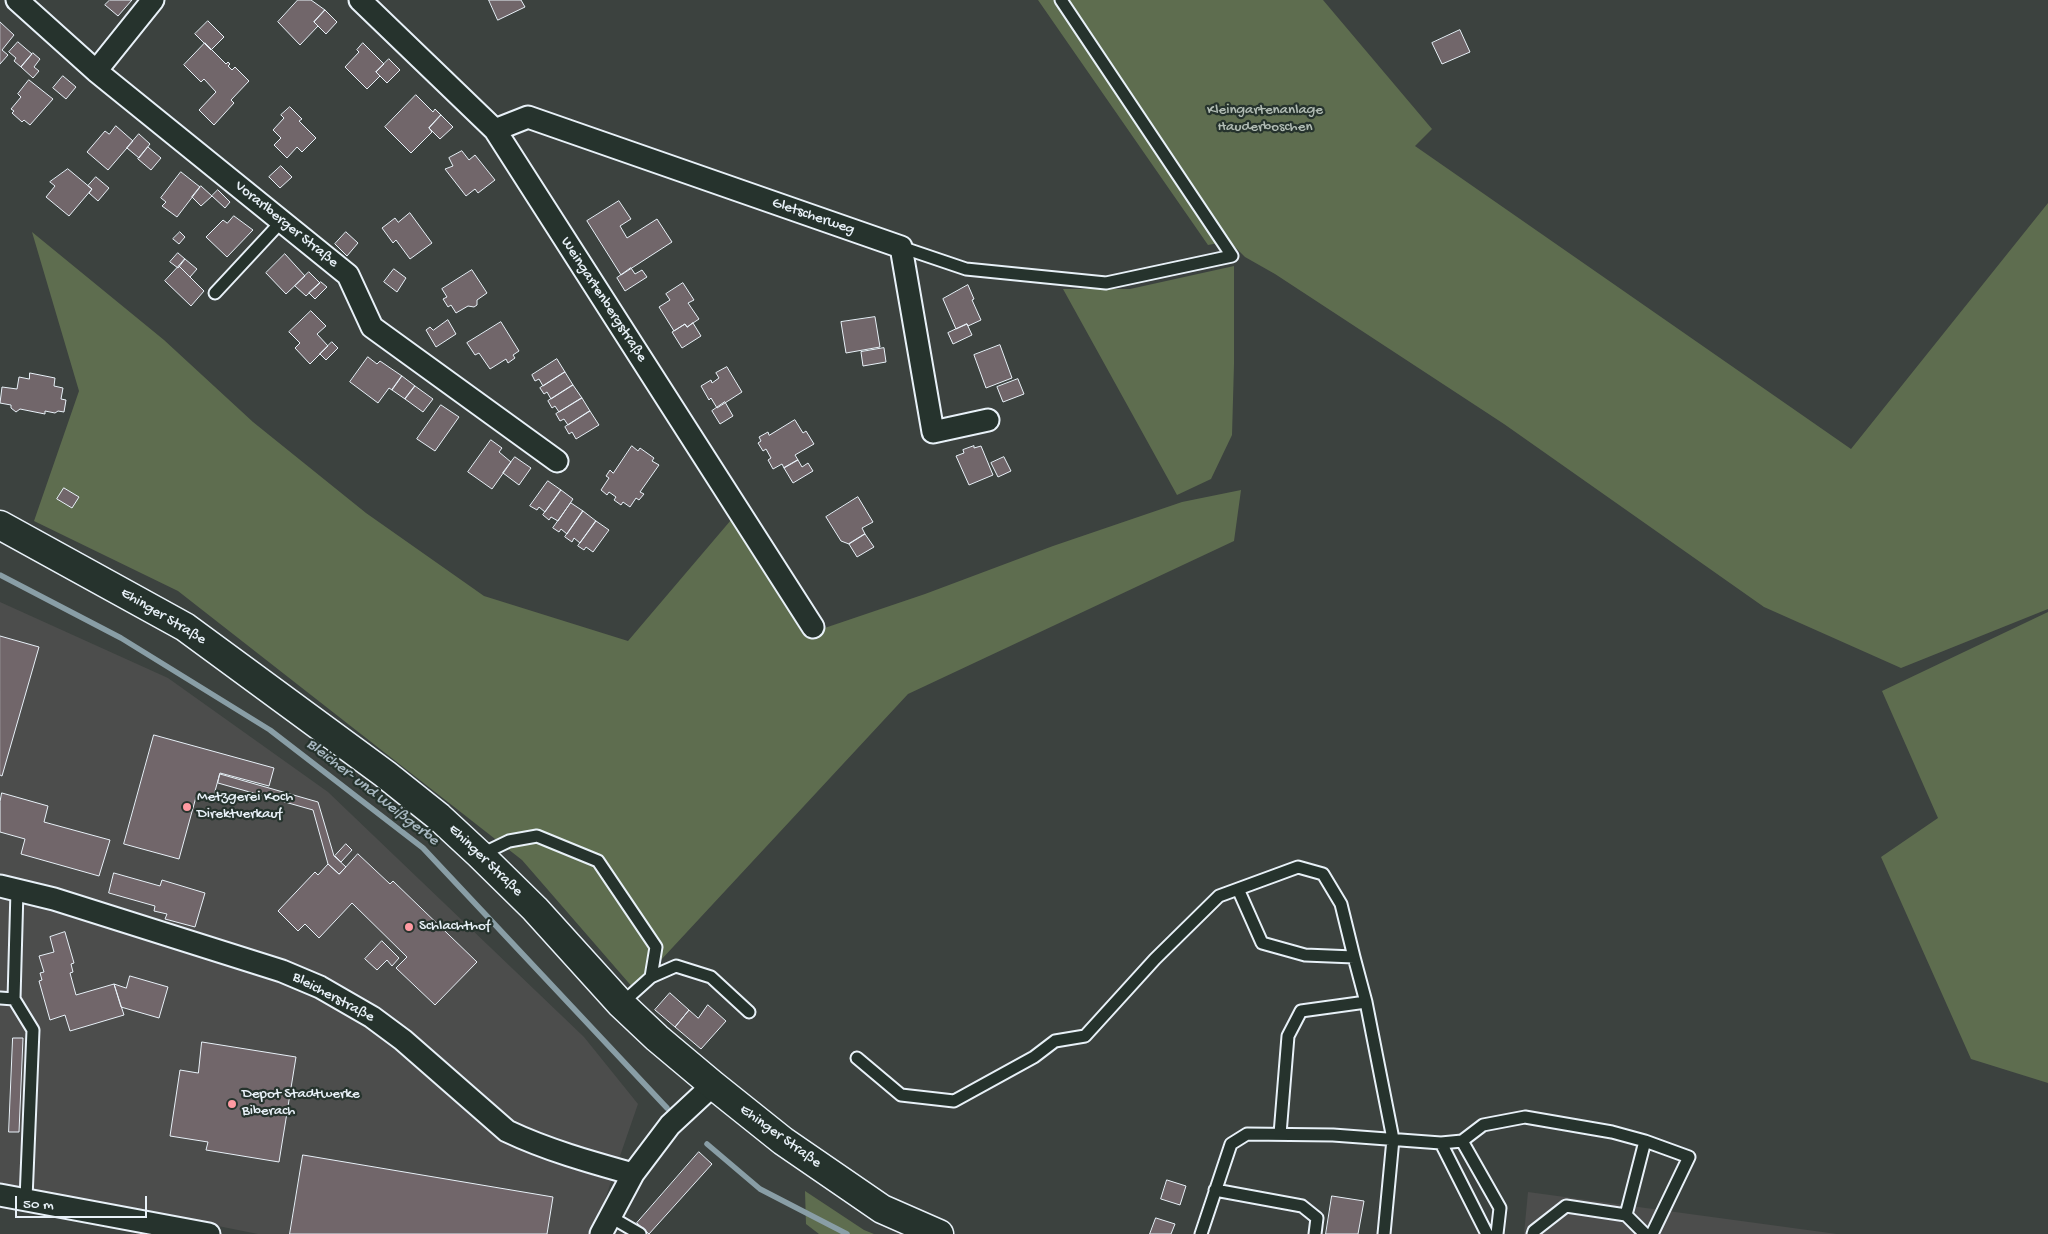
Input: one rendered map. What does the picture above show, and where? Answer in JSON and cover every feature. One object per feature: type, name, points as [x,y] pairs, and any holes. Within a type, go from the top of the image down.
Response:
[{"type":"main road","name":"Ehinger Straße","points":[[0,525],[185,627],[385,774],[439,817],[628,997],[656,1038],[783,1140],[882,1209],[940,1234]]},
{"type":"street","name":"Vorarlberger Straße","points":[[16,0],[96,71],[281,222],[348,274],[372,327],[557,461]]},
{"type":"street","points":[[96,71],[153,0]]},
{"type":"street","name":"Weingartenbergstraße","points":[[360,0],[495,130],[813,627]]},
{"type":"street","name":"Gletscherweg","points":[[495,130],[528,117],[901,247]]},
{"type":"street","points":[[901,247],[933,432],[988,420]]},
{"type":"street","name":"Bleicherstraße","points":[[9,888],[54,899],[282,971],[320,987],[372,1017],[403,1040],[507,1131],[526,1140],[581,1159],[633,1174]]},
{"type":"street","points":[[605,1225],[633,1174],[670,1126],[713,1085]]},
{"type":"street","points":[[0,1195],[209,1234]]},
{"type":"lane","points":[[901,247],[966,269],[1106,283],[1232,256],[1061,0]]},
{"type":"lane","points":[[215,293],[281,222]]},
{"type":"lane","points":[[480,855],[509,841],[537,836],[598,861],[656,947],[651,977]]},
{"type":"lane","points":[[857,1058],[901,1095],[954,1101],[1034,1057],[1055,1041],[1085,1036],[1155,959],[1219,896],[1298,867],[1323,874],[1341,904],[1366,1002],[1393,1138],[1384,1234]]},
{"type":"lane","points":[[9,888],[14,999],[33,1030],[26,1199]]},
{"type":"lane","points":[[1238,889],[1262,943],[1304,955],[1354,957]]},
{"type":"lane","points":[[628,997],[651,977],[676,966],[712,977],[749,1012]]},
{"type":"lane","points":[[0,998],[14,999]]},
{"type":"lane","points":[[1280,1134],[1288,1036],[1301,1011],[1366,1002]]},
{"type":"lane","points":[[1201,1234],[1231,1144],[1247,1134],[1334,1135],[1441,1143],[1462,1141],[1483,1125],[1525,1117],[1612,1132],[1645,1141],[1689,1157],[1652,1234]]},
{"type":"lane","points":[[1462,1141],[1500,1208],[1497,1234]]},
{"type":"lane","points":[[1626,1215],[1645,1141]]},
{"type":"lane","points":[[1441,1143],[1487,1234]]},
{"type":"lane","points":[[1215,1190],[1302,1206],[1317,1218],[1315,1234]]},
{"type":"lane","points":[[1533,1234],[1534,1231],[1566,1206],[1626,1215],[1645,1234]]},
{"type":"lane","points":[[605,1225],[640,1234]]},
{"type":"shaded area","points":[[0,602],[168,678],[328,792],[584,1037],[638,1104],[603,1205],[588,1234],[258,1234],[183,1219],[0,1190]]},
{"type":"shaded area","points":[[1528,1192],[1837,1234],[1524,1234]]},
{"type":"green space","name":"Kleingartenanlage Hauderboschen","points":[[1038,0],[1323,0],[1432,129],[1415,146],[1851,449],[2048,203],[2048,609],[1901,668],[1764,607],[1504,424],[1275,274],[1245,257],[1229,241],[1208,245]]},
{"type":"green space","points":[[32,232],[164,340],[253,422],[366,513],[484,596],[628,641],[731,520],[804,635],[1182,502],[1241,490],[1234,541],[908,694],[634,989],[522,860],[178,591],[34,521],[79,391]]},
{"type":"green space","points":[[1234,266],[1232,435],[1211,479],[1177,495],[1063,289],[1130,289]]},
{"type":"green space","points":[[2048,612],[2048,1083],[1971,1059],[1881,857],[1938,818],[1882,691]]},
{"type":"green space","points":[[805,1191],[864,1230],[874,1234],[819,1234],[806,1224]]},
{"type":"building","points":[[110,0],[132,0],[118,16],[105,5]]},
{"type":"building","points":[[298,0],[311,0],[325,10],[314,22],[318,26],[300,45],[278,22]]},
{"type":"building","points":[[489,0],[521,0],[525,7],[498,20]]},
{"type":"building","points":[[325,10],[337,22],[326,34],[314,22]]},
{"type":"building","points":[[208,21],[224,37],[211,50],[195,34]]},
{"type":"building","points":[[0,22],[14,35],[2,50],[8,55],[0,64]]},
{"type":"building","points":[[1460,30],[1470,52],[1442,64],[1432,43]]},
{"type":"building","points":[[18,42],[32,54],[21,67],[14,61],[16,58],[9,52]]},
{"type":"building","points":[[205,43],[226,64],[228,62],[230,64],[228,66],[232,70],[235,67],[249,81],[231,100],[234,103],[214,125],[199,110],[216,92],[204,79],[201,82],[184,65]]},
{"type":"building","points":[[363,43],[384,64],[376,72],[380,76],[367,89],[345,67],[359,52],[357,50]]},
{"type":"building","points":[[33,53],[40,59],[34,67],[39,71],[33,78],[21,67]]},
{"type":"building","points":[[389,59],[400,70],[387,83],[376,72]]},
{"type":"building","points":[[63,76],[76,87],[66,99],[53,88]]},
{"type":"building","points":[[29,80],[53,99],[30,125],[24,120],[22,122],[12,113],[14,111],[11,109],[21,97],[18,94]]},
{"type":"building","points":[[416,95],[433,112],[435,109],[441,115],[429,128],[432,132],[411,153],[385,127]]},
{"type":"building","points":[[290,107],[302,119],[299,121],[316,138],[302,152],[297,147],[287,158],[274,145],[281,138],[273,130],[284,118],[281,115]]},
{"type":"building","points":[[441,115],[453,127],[440,139],[429,128]]},
{"type":"building","points":[[116,126],[133,141],[108,170],[87,152],[105,131],[109,134]]},
{"type":"building","points":[[139,134],[150,144],[139,158],[127,148]]},
{"type":"building","points":[[148,147],[161,158],[151,170],[138,159]]},
{"type":"building","points":[[462,151],[469,160],[475,155],[495,180],[478,193],[475,189],[466,196],[445,169],[453,166],[449,158]]},
{"type":"building","points":[[281,166],[292,177],[280,188],[269,177]]},
{"type":"building","points":[[68,169],[92,189],[69,216],[46,197],[55,186],[50,182]]},
{"type":"building","points":[[181,172],[200,187],[177,217],[162,206],[166,202],[161,198]]},
{"type":"building","points":[[96,177],[109,188],[98,201],[89,193],[92,189],[88,186]]},
{"type":"building","points":[[201,186],[212,196],[201,206],[192,197]]},
{"type":"building","points":[[218,190],[230,202],[225,208],[212,196]]},
{"type":"building","points":[[619,201],[631,219],[620,226],[627,238],[657,219],[672,242],[621,275],[587,221]]},
{"type":"building","points":[[410,213],[432,243],[410,259],[396,240],[393,243],[382,228],[395,218],[398,222]]},
{"type":"building","points":[[234,216],[253,230],[227,257],[206,237],[223,220],[227,223]]},
{"type":"building","points":[[180,232],[185,237],[179,244],[173,239]]},
{"type":"building","points":[[346,232],[358,243],[347,256],[335,244]]},
{"type":"building","points":[[178,253],[185,259],[178,268],[170,262]]},
{"type":"building","points":[[285,254],[305,276],[286,294],[266,273]]},
{"type":"building","points":[[185,259],[197,269],[190,277],[179,266]]},
{"type":"building","points":[[179,266],[204,291],[191,306],[165,281]]},
{"type":"building","points":[[631,268],[635,274],[642,270],[647,277],[625,291],[617,278]]},
{"type":"building","points":[[394,269],[406,278],[397,292],[384,282]]},
{"type":"building","points":[[472,270],[487,293],[477,300],[477,305],[474,307],[468,306],[456,313],[451,305],[448,307],[443,299],[447,297],[442,289]]},
{"type":"building","points":[[309,272],[320,283],[306,296],[295,286]]},
{"type":"building","points":[[321,282],[327,287],[315,299],[309,293]]},
{"type":"building","points":[[683,283],[694,300],[688,303],[699,319],[687,327],[685,324],[674,331],[659,307],[670,300],[666,294]]},
{"type":"building","points":[[968,285],[981,320],[956,329],[943,299]]},
{"type":"building","points":[[311,311],[326,326],[317,334],[328,346],[310,364],[295,348],[300,343],[289,332]]},
{"type":"building","points":[[875,317],[880,347],[846,353],[841,322]]},
{"type":"building","points":[[448,320],[456,334],[436,347],[426,330],[430,327],[433,330]]},
{"type":"building","points":[[501,322],[519,351],[513,355],[515,358],[508,363],[506,359],[490,369],[479,353],[475,355],[467,343]]},
{"type":"building","points":[[693,323],[701,336],[682,348],[672,332],[685,324],[687,327]]},
{"type":"building","points":[[967,324],[972,335],[953,344],[948,333]]},
{"type":"building","points":[[332,342],[338,348],[326,360],[320,354]]},
{"type":"building","points":[[1000,345],[1012,378],[986,388],[974,355]]},
{"type":"building","points":[[884,348],[886,362],[863,366],[861,352]]},
{"type":"building","points":[[368,357],[377,364],[380,361],[402,376],[392,390],[389,388],[378,403],[350,382]]},
{"type":"building","points":[[557,359],[565,372],[543,386],[539,379],[535,381],[532,375]]},
{"type":"building","points":[[727,367],[742,392],[717,408],[711,398],[709,400],[701,386],[711,380],[712,383],[719,378],[716,373]]},
{"type":"building","points":[[565,372],[573,385],[551,399],[547,392],[544,394],[540,388]]},
{"type":"building","points":[[30,373],[55,378],[54,386],[63,388],[61,399],[66,400],[64,412],[45,411],[45,414],[20,409],[16,412],[11,408],[11,405],[0,403],[2,387],[17,389],[19,377],[29,379]]},
{"type":"building","points":[[402,376],[415,386],[405,399],[392,390]]},
{"type":"building","points":[[1018,379],[1024,394],[1003,402],[997,387]]},
{"type":"building","points":[[573,385],[582,398],[559,412],[555,406],[552,408],[548,401]]},
{"type":"building","points":[[415,386],[433,399],[423,412],[405,399]]},
{"type":"building","points":[[582,398],[590,411],[568,425],[564,419],[560,421],[556,414]]},
{"type":"building","points":[[725,402],[733,416],[720,424],[712,411]]},
{"type":"building","points":[[441,405],[459,417],[435,451],[417,439]]},
{"type":"building","points":[[590,411],[599,425],[576,439],[572,432],[569,434],[565,427]]},
{"type":"building","points":[[795,420],[803,433],[806,431],[814,444],[795,455],[798,460],[784,468],[782,464],[773,469],[768,460],[771,458],[766,449],[763,451],[758,443],[761,441],[759,437],[768,432],[769,435]]},
{"type":"building","points":[[491,440],[502,448],[499,452],[511,462],[492,489],[468,472]]},
{"type":"building","points":[[632,446],[638,451],[640,448],[654,458],[652,461],[659,465],[640,492],[644,494],[639,500],[636,498],[630,507],[623,502],[621,505],[614,500],[616,497],[609,492],[607,495],[601,490],[609,478],[606,476],[610,470],[613,473]]},
{"type":"building","points":[[974,446],[974,448],[981,446],[993,475],[969,485],[956,456],[964,453],[963,450]]},
{"type":"building","points":[[515,457],[531,468],[519,485],[503,473]]},
{"type":"building","points":[[1004,457],[1011,471],[998,477],[991,463]]},
{"type":"building","points":[[798,460],[802,467],[808,463],[813,471],[793,483],[784,468]]},
{"type":"building","points":[[548,481],[561,490],[545,512],[539,507],[537,510],[530,506]]},
{"type":"building","points":[[64,488],[79,497],[72,508],[57,499]]},
{"type":"building","points":[[561,490],[573,499],[558,521],[551,517],[549,520],[543,515]]},
{"type":"building","points":[[858,497],[873,522],[862,528],[865,534],[849,544],[841,541],[826,517]]},
{"type":"building","points":[[571,503],[583,511],[567,534],[561,529],[559,532],[553,528]]},
{"type":"building","points":[[583,511],[596,521],[580,543],[574,538],[572,542],[565,537]]},
{"type":"building","points":[[596,521],[609,530],[593,552],[586,547],[584,550],[578,546]]},
{"type":"building","points":[[865,534],[874,547],[857,557],[849,544]]},
{"type":"building","points":[[0,636],[39,647],[2,776],[0,775]]},
{"type":"building","points":[[154,735],[274,768],[269,786],[220,773],[212,802],[196,797],[179,859],[124,844]]},
{"type":"building","points":[[220,774],[318,802],[334,856],[346,867],[339,874],[328,864],[313,810],[218,783]]},
{"type":"building","points":[[2,793],[48,806],[44,822],[110,840],[99,876],[21,854],[25,839],[0,832],[0,802]]},
{"type":"building","points":[[346,844],[352,850],[341,862],[335,856]]},
{"type":"building","name":"Schlachthof","points":[[358,854],[390,884],[393,881],[477,962],[435,1005],[396,968],[407,957],[352,903],[319,938],[305,924],[298,931],[278,911],[315,872],[318,875],[328,864],[339,874]]},
{"type":"building","points":[[114,873],[160,886],[162,880],[205,893],[195,927],[165,919],[167,914],[154,911],[155,906],[109,893]]},
{"type":"building","points":[[65,932],[74,963],[71,964],[73,972],[70,973],[76,995],[114,984],[124,1015],[70,1031],[65,1015],[50,1020],[39,981],[42,980],[40,973],[44,972],[39,956],[54,952],[50,937]]},
{"type":"building","points":[[382,941],[399,958],[392,966],[387,960],[377,970],[365,959]]},
{"type":"building","points":[[130,976],[168,987],[159,1018],[121,1007],[114,984],[126,988]]},
{"type":"building","points":[[670,993],[689,1010],[675,1027],[655,1010]]},
{"type":"building","points":[[708,1005],[726,1021],[701,1049],[675,1027],[689,1010],[698,1018]]},
{"type":"building","points":[[13,1038],[23,1038],[19,1132],[9,1132]]},
{"type":"building","name":"Depot Stadtwerke Biberach","points":[[202,1042],[296,1057],[279,1162],[206,1150],[208,1142],[170,1136],[180,1070],[198,1073]]},
{"type":"building","points":[[699,1152],[712,1164],[649,1234],[637,1223]]},
{"type":"building","points":[[303,1155],[553,1197],[547,1234],[290,1234]]},
{"type":"building","points":[[1167,1180],[1186,1186],[1180,1205],[1161,1199]]},
{"type":"building","points":[[1332,1196],[1364,1201],[1358,1234],[1326,1234]]},
{"type":"building","points":[[1156,1218],[1175,1224],[1171,1234],[1150,1234]]},
{"type":"waterway","name":"Bleicher- und Weißgerbe","points":[[0,575],[121,638],[270,730],[423,848],[667,1108]]},
{"type":"waterway","name":"Bleicher- und Weißgerbe","points":[[707,1144],[760,1189],[847,1234]]},
{"type":"place","name":"Metzgerei Koch Direktverkauf","points":[[187,807]]},
{"type":"place","name":"Schlachthof","points":[[409,927]]},
{"type":"place","name":"Depot Stadtwerke Biberach","points":[[232,1104]]}]
